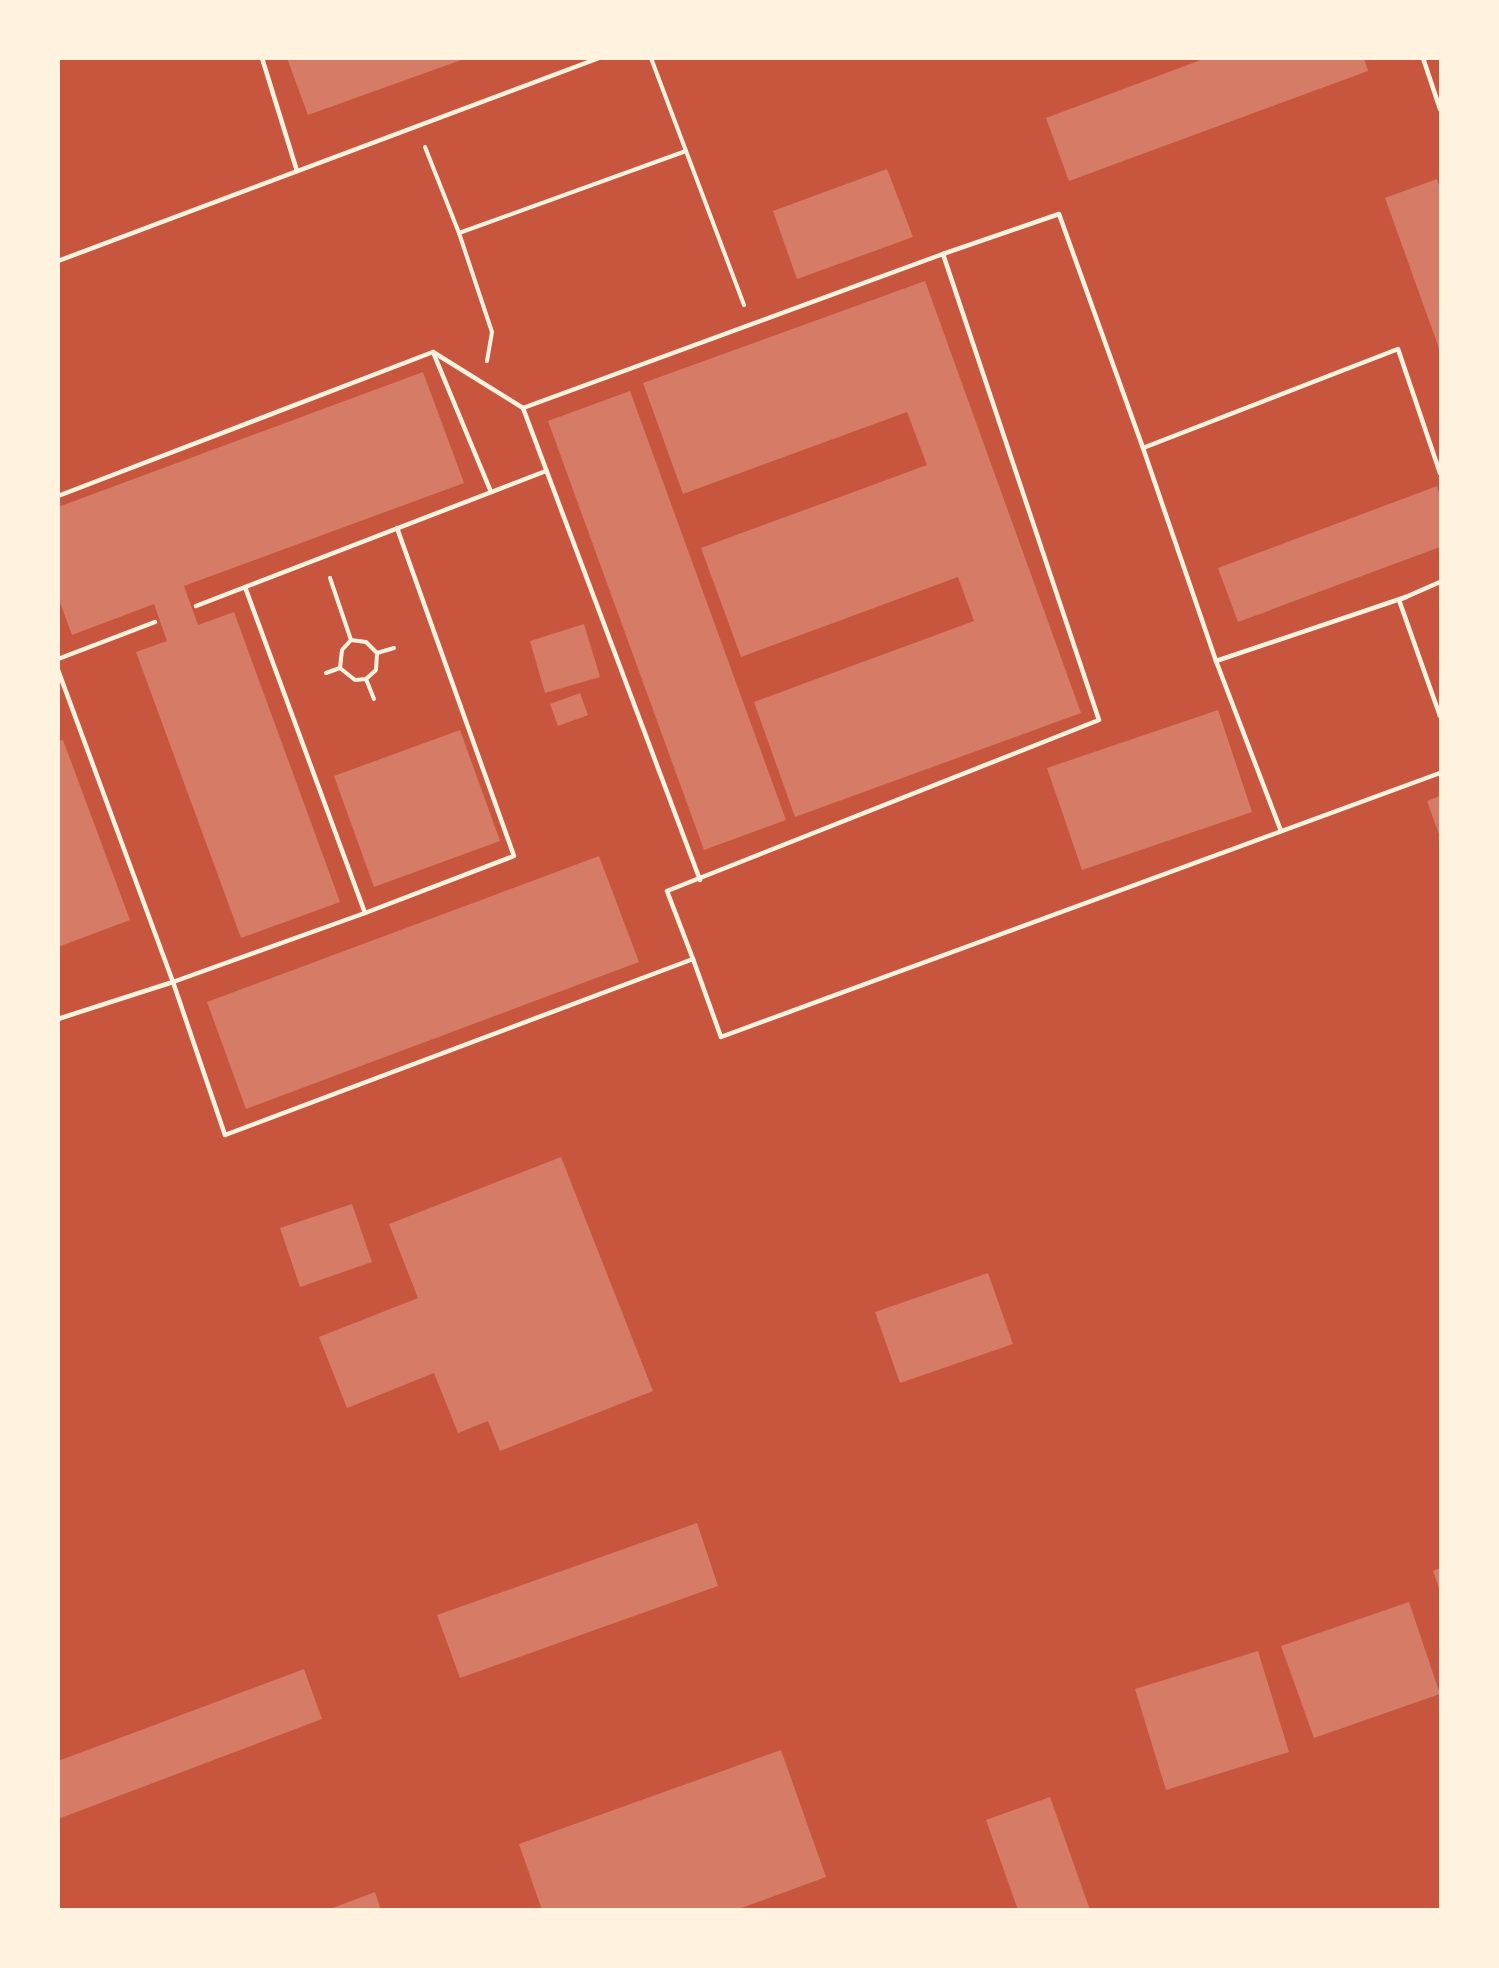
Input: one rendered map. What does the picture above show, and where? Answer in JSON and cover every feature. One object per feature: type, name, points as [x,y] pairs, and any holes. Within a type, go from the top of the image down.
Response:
[{"type":"lane","points":[[262,58],[297,171]]},
{"type":"lane","points":[[58,261],[599,58]]},
{"type":"lane","points":[[1422,58],[1440,109]]},
{"type":"lane","points":[[523,408],[1059,213],[1216,660],[1281,831]]},
{"type":"lane","points":[[943,254],[1099,720],[700,880],[666,891],[721,1037],[1440,773]]},
{"type":"lane","points":[[1143,448],[1398,349],[1440,473]]},
{"type":"lane","points":[[434,352],[523,408],[700,880]]},
{"type":"lane","points":[[434,352],[491,492]]},
{"type":"lane","points":[[58,496],[434,352]]},
{"type":"lane","points":[[196,606],[546,471]]},
{"type":"lane","points":[[58,1019],[173,982],[365,914],[514,856],[397,528]]},
{"type":"lane","points":[[1440,582],[1399,600],[1440,716]]},
{"type":"lane","points":[[245,587],[365,914]]},
{"type":"lane","points":[[1216,660],[1406,597]]},
{"type":"lane","points":[[58,659],[155,622]]},
{"type":"lane","points":[[58,669],[173,982],[225,1135],[693,959]]},
{"type":"path","points":[[651,58],[752,324]]},
{"type":"path","points":[[417,126],[459,233],[492,332],[483,383]]},
{"type":"path","points":[[459,233],[686,151]]},
{"type":"path","points":[[323,557],[351,640]]},
{"type":"path","points":[[340,668],[356,680],[366,679],[376,670],[377,653],[366,642],[351,640]]},
{"type":"path","points":[[340,668],[342,650],[351,640]]},
{"type":"path","points":[[377,653],[394,648]]},
{"type":"path","points":[[326,673],[340,668]]},
{"type":"path","points":[[366,679],[374,699]]},
{"type":"building","points":[[287,58],[464,58],[464,59],[308,115]]},
{"type":"building","points":[[1206,58],[1364,58],[1368,71],[1069,181],[1046,118]]},
{"type":"building","points":[[887,169],[913,237],[797,279],[773,211]]},
{"type":"building","points":[[1437,179],[1440,189],[1440,351],[1385,198]]},
{"type":"building","points":[[925,281],[1081,713],[795,817],[754,702],[974,621],[958,577],[741,657],[701,548],[927,465],[907,412],[683,494],[643,383]]},
{"type":"building","points":[[423,372],[464,483],[184,586],[198,625],[234,612],[340,902],[241,938],[136,652],[167,641],[154,604],[72,635],[58,597],[58,507]]},
{"type":"building","points":[[630,391],[786,820],[704,850],[548,421]]},
{"type":"building","points":[[1437,486],[1440,497],[1440,547],[1238,622],[1218,568]]},
{"type":"building","points":[[584,624],[600,677],[545,693],[530,641]]},
{"type":"building","points":[[580,693],[588,715],[558,726],[550,704]]},
{"type":"building","points":[[1218,710],[1252,812],[1082,870],[1047,768]]},
{"type":"building","points":[[460,730],[500,841],[374,887],[334,776]]},
{"type":"building","points":[[63,740],[130,920],[58,947],[58,741]]},
{"type":"building","points":[[1440,796],[1440,837],[1427,801]]},
{"type":"building","points":[[599,856],[639,962],[246,1109],[207,1002]]},
{"type":"building","points":[[561,1157],[653,1391],[500,1451],[488,1421],[458,1433],[434,1373],[347,1408],[319,1337],[418,1298],[389,1224]]},
{"type":"building","points":[[352,1204],[372,1262],[300,1287],[280,1228]]},
{"type":"building","points":[[988,1273],[1013,1344],[900,1383],[875,1312]]},
{"type":"building","points":[[697,1523],[718,1586],[460,1678],[437,1615]]},
{"type":"building","points":[[1440,1568],[1440,1591],[1433,1571]]},
{"type":"building","points":[[1409,1602],[1440,1694],[1314,1738],[1281,1646]]},
{"type":"building","points":[[1258,1651],[1289,1752],[1166,1790],[1135,1689]]},
{"type":"building","points":[[304,1669],[322,1719],[58,1819],[58,1761]]},
{"type":"building","points":[[781,1750],[826,1877],[736,1910],[542,1910],[519,1844]]},
{"type":"building","points":[[1050,1797],[1090,1910],[1018,1910],[986,1820]]},
{"type":"building","points":[[375,1892],[381,1910],[330,1910],[330,1909]]}]
